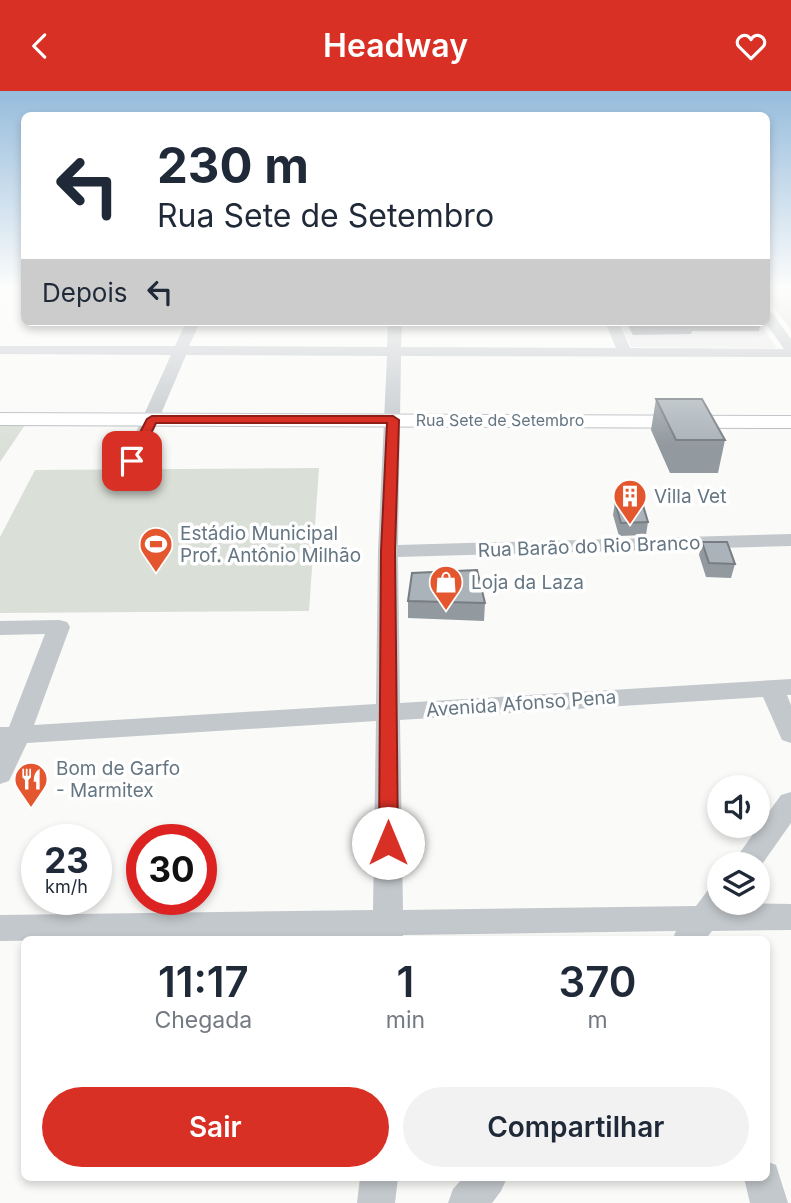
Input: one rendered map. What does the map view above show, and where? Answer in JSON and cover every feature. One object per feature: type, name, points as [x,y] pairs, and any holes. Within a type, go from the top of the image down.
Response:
[{"type":"main road","name":"Rua Sete de Setembro","points":[[0,419],[791,422]]},
{"type":"street","points":[[132,461],[184,341]]},
{"type":"street","points":[[388,931],[388,551],[396,341]]},
{"type":"street","points":[[620,341],[625,353]]},
{"type":"street","points":[[0,349],[625,353],[791,351]]},
{"type":"street","name":"Rua Barão do Rio Branco","points":[[388,551],[791,540]]},
{"type":"street","points":[[0,628],[59,627],[9,736],[0,774]]},
{"type":"street","points":[[781,687],[791,734]]},
{"type":"street","name":"Avenida Afonso Pena","points":[[9,736],[781,687]]},
{"type":"street","points":[[754,852],[791,802]]},
{"type":"street","points":[[0,928],[388,931],[705,925],[791,917]]},
{"type":"street","points":[[376,1203],[379,1181]]},
{"type":"street","points":[[467,1203],[485,1181]]},
{"type":"street","points":[[764,1181],[769,1203]]},
{"type":"shaded area","points":[[628,341],[772,341],[777,348],[631,347]]},
{"type":"shaded area","points":[[0,425],[25,425],[0,462]]},
{"type":"shaded area","name":"Estádio Municipal Prof. Antônio Milhão","points":[[319,468],[309,611],[0,613],[0,537],[35,470]]},
{"type":"building","points":[[656,399],[702,399],[725,440],[676,440]]},
{"type":"building","points":[[615,502],[642,502],[648,522],[621,523]]},
{"type":"building","points":[[702,542],[727,542],[735,564],[709,563]]},
{"type":"building","points":[[477,570],[485,603],[408,601],[412,573]]},
{"type":"place","name":"Villa Vet","points":[[630,526]]},
{"type":"place","name":"Estádio Municipal Prof. Antônio Milhão","points":[[156,574]]},
{"type":"place","name":"Loja da Laza","points":[[446,612]]},
{"type":"place","name":"Bom de Garfo - Marmitex","points":[[31,809]]},
{"type":"route","points":[[132,461],[152,419],[393,420],[388,551],[388,843]]}]
